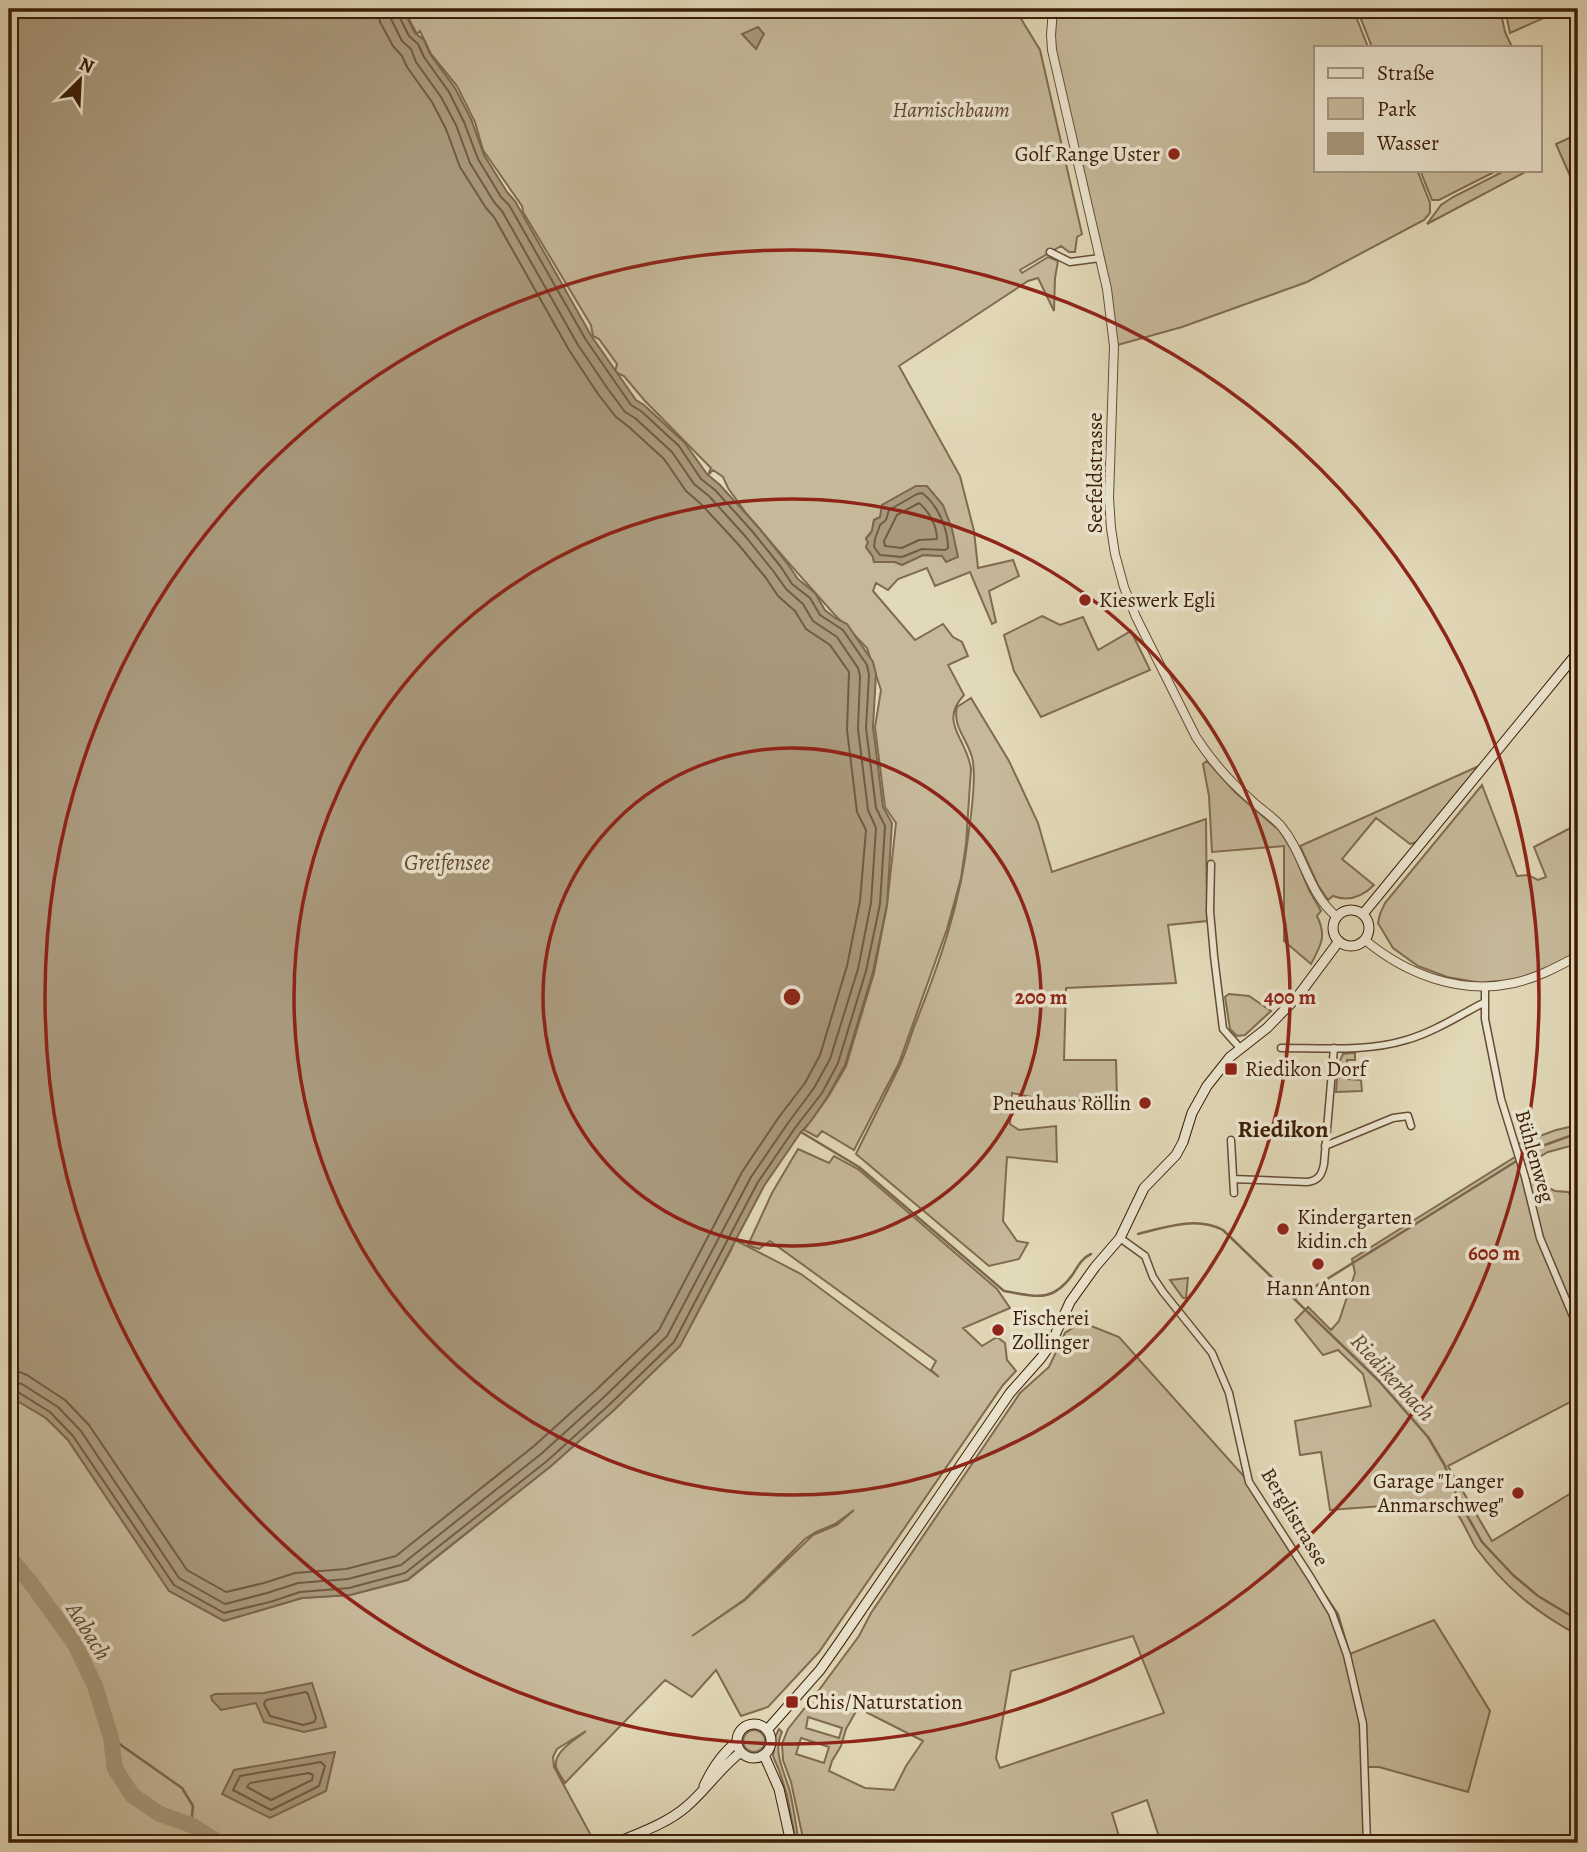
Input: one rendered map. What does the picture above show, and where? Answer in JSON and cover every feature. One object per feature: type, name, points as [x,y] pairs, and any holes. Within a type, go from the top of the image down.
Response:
[{"type":"main road","points":[[1363,914],[1578,652]]},
{"type":"main road","points":[[1352,910],[1363,914],[1367,918],[1369,929],[1365,940],[1355,945],[1339,941],[1334,932],[1337,917],[1352,910]]},
{"type":"main road","points":[[767,1730],[833,1652],[1010,1393],[1051,1344],[1078,1291],[1120,1238],[1144,1188],[1180,1150],[1192,1113],[1222,1066],[1240,1048],[1267,1028],[1298,996],[1339,941]]},
{"type":"main road","points":[[750,1724],[760,1725],[767,1730],[772,1743],[764,1755],[755,1758],[741,1752],[737,1742],[739,1733],[750,1724]]},
{"type":"main road","points":[[701,1791],[722,1756],[737,1742]]},
{"type":"main road","points":[[616,1843],[676,1814],[741,1752]]},
{"type":"main road","points":[[764,1755],[779,1789],[791,1843]]},
{"type":"street","name":"Seefeldstrasse","points":[[1053,9],[1052,50],[1111,316],[1114,346],[1109,498],[1115,554],[1124,587],[1136,617],[1208,756],[1281,826],[1292,842],[1317,895],[1337,917]]},
{"type":"street","points":[[1050,252],[1070,262],[1100,258]]},
{"type":"street","points":[[1210,864],[1210,911],[1223,1029],[1240,1048]]},
{"type":"street","points":[[1365,940],[1396,962],[1421,975],[1447,983],[1485,986],[1526,980],[1578,956]]},
{"type":"street","name":"Bühlenweg","points":[[1485,986],[1485,1019],[1501,1099],[1545,1250],[1578,1328]]},
{"type":"street","points":[[1282,1048],[1372,1047],[1408,1040],[1485,1002]]},
{"type":"street","points":[[1233,1179],[1307,1182],[1320,1176],[1334,1048]]},
{"type":"street","points":[[1325,1146],[1394,1118],[1408,1116],[1411,1126]]},
{"type":"street","points":[[1231,1140],[1234,1193]]},
{"type":"street","name":"Berglistrasse","points":[[1120,1238],[1145,1256],[1153,1277],[1163,1292],[1212,1353],[1229,1393],[1249,1482],[1332,1613],[1347,1655],[1363,1724],[1367,1843]]},
{"type":"green space","name":"Harnischbaum","points":[[399,9],[1015,9],[1040,50],[1082,234],[1077,237],[1075,252],[1069,252],[1061,246],[1020,270],[1022,273],[1048,257],[1058,261],[1054,311],[1038,278],[1028,281],[899,366],[960,476],[974,531],[978,568],[1013,560],[1019,576],[989,591],[996,622],[992,624],[970,572],[935,586],[927,568],[898,579],[888,590],[876,583],[873,591],[915,640],[943,624],[953,637],[962,642],[968,656],[948,665],[964,695],[957,705],[954,723],[971,769],[961,878],[947,929],[899,1063],[854,1150],[822,1131],[817,1137],[804,1130],[846,1066],[874,973],[887,905],[896,823],[885,807],[875,727],[881,690],[867,648],[746,513],[723,477],[713,470],[708,475],[711,468],[624,376],[615,372],[617,364],[599,339],[593,336],[591,325],[523,212],[522,206],[483,150],[475,122],[457,86],[431,54],[420,31],[417,34],[405,12]],"holes":[[[880,517],[958,557],[923,555],[902,565],[895,562],[874,562],[866,547],[866,538],[872,531],[874,520]]]},
{"type":"green space","name":"Golf Range Uster","points":[[1053,9],[1353,9],[1368,46],[1314,46],[1314,172],[1418,172],[1430,203],[1430,213],[1424,220],[1307,282],[1182,327],[1114,346],[1111,316],[1052,50]]},
{"type":"green space","points":[[1357,9],[1500,9],[1512,46],[1372,46]]},
{"type":"green space","points":[[1505,9],[1564,9],[1510,33]]},
{"type":"green space","points":[[1578,134],[1578,194],[1556,144]]},
{"type":"green space","points":[[1421,172],[1494,172],[1439,200],[1432,200]]},
{"type":"green space","points":[[1502,172],[1525,172],[1427,224],[1441,205]]},
{"type":"green space","points":[[1042,616],[1060,625],[1083,617],[1098,650],[1131,631],[1150,670],[1041,717],[1014,671],[1004,635]]},
{"type":"green space","points":[[971,698],[1009,761],[1038,823],[1052,872],[1206,819],[1207,921],[1168,925],[1176,983],[1066,988],[1064,1060],[1116,1060],[1117,1098],[1055,1102],[1012,1093],[1010,1124],[1019,1130],[1056,1126],[1057,1162],[1007,1157],[1003,1221],[1017,1241],[1028,1243],[1019,1259],[989,1266],[856,1154],[904,1056],[955,908],[965,861],[974,780],[973,762],[956,715],[957,707]]},
{"type":"green space","points":[[1207,761],[1235,792],[1280,831],[1294,854],[1321,911],[1317,916],[1322,929],[1322,940],[1311,964],[1284,941],[1284,846],[1212,852],[1209,796],[1203,764]]},
{"type":"green space","points":[[1479,766],[1417,842],[1410,844],[1376,818],[1342,859],[1374,885],[1355,897],[1333,896],[1328,900],[1300,846]]},
{"type":"green space","points":[[1482,785],[1517,876],[1528,875],[1538,880],[1546,877],[1534,847],[1578,824],[1578,956],[1543,974],[1498,986],[1447,977],[1418,966],[1393,948],[1378,923],[1385,903]]},
{"type":"green space","points":[[1229,994],[1249,996],[1271,1011],[1245,1035],[1237,1036],[1230,1029],[1225,997]]},
{"type":"green space","points":[[1355,1053],[1355,1060],[1347,1060],[1348,1079],[1361,1080],[1362,1091],[1336,1092],[1338,1065],[1343,1054]]},
{"type":"green space","points":[[1578,1125],[1578,1144],[1548,1152],[1522,1167],[1525,1177],[1555,1191],[1568,1192],[1578,1205],[1578,1398],[1448,1466],[1492,1541],[1578,1489],[1578,1635],[1534,1608],[1498,1575],[1476,1548],[1459,1517],[1447,1503],[1330,1510],[1321,1452],[1300,1455],[1295,1421],[1371,1406],[1363,1374],[1338,1350],[1323,1355],[1295,1320],[1308,1307],[1331,1330],[1339,1321],[1355,1273],[1352,1259],[1518,1155],[1515,1145]]},
{"type":"green space","points":[[798,1149],[829,1163],[834,1156],[858,1169],[997,1289],[1010,1308],[963,1328],[982,1346],[997,1337],[1005,1343],[1007,1360],[1016,1371],[1003,1385],[819,1652],[768,1707],[741,1716],[716,1670],[692,1697],[665,1680],[565,1783],[556,1767],[558,1756],[566,1746],[586,1731],[557,1749],[553,1757],[554,1767],[595,1843],[9,1843],[9,1396],[46,1418],[68,1440],[169,1590],[224,1621],[302,1598],[350,1595],[408,1580],[551,1466],[680,1346],[735,1240],[801,1274],[939,1377],[931,1370],[936,1361],[770,1241],[759,1249],[748,1245],[772,1193]],"holes":[[[854,1510],[837,1525],[813,1535],[745,1600],[692,1636],[745,1599],[805,1539],[816,1532],[835,1524]]]},
{"type":"green space","points":[[1188,1278],[1186,1298],[1183,1298],[1170,1280]]},
{"type":"green space","points":[[1081,1322],[1119,1337],[1249,1482],[1338,1614],[1350,1654],[1434,1620],[1490,1711],[1468,1792],[1379,1767],[1367,1767],[1367,1843],[1161,1843],[1147,1800],[1112,1813],[1121,1843],[804,1843],[791,1782],[783,1760],[782,1744],[788,1729],[859,1636],[871,1613],[1020,1393],[1049,1367],[1065,1333]],"holes":[[[1133,1636],[1164,1713],[1000,1768],[996,1758],[1011,1671]],[[858,1708],[923,1741],[894,1790],[865,1788],[829,1771],[846,1729]],[[808,1717],[842,1728],[839,1738],[806,1728]],[[801,1738],[829,1747],[824,1763],[796,1754]]]},
{"type":"green space","points":[[779,1729],[782,1732],[778,1747],[780,1762],[790,1792],[799,1843],[795,1837],[787,1795],[773,1756]]},
{"type":"green space","points":[[754,1730],[762,1733],[765,1741],[762,1749],[754,1752],[746,1749],[743,1741],[746,1733]]},
{"type":"water","name":"Greifensee","points":[[9,9],[403,9],[415,33],[424,40],[430,54],[455,88],[471,119],[484,155],[515,201],[592,337],[636,400],[684,442],[707,474],[758,527],[798,579],[815,593],[825,610],[847,624],[873,662],[876,674],[873,727],[883,807],[892,823],[887,905],[873,972],[845,1065],[828,1096],[764,1186],[680,1346],[551,1466],[407,1580],[350,1595],[302,1598],[224,1621],[169,1591],[68,1440],[46,1418],[9,1396]]},
{"type":"water","points":[[758,27],[764,34],[756,49],[742,34]]},
{"type":"water","points":[[916,486],[927,486],[943,505],[958,557],[946,562],[942,556],[923,555],[902,565],[895,562],[874,562],[866,547],[866,539],[872,531],[874,520],[880,517],[882,505]]},
{"type":"water","points":[[312,1683],[326,1727],[304,1732],[264,1722],[256,1703],[221,1710],[211,1696],[264,1693]]},
{"type":"water","points":[[335,1752],[326,1791],[270,1818],[222,1794],[234,1770]]},
{"type":"waterway","name":"Riedikerbach","points":[[801,1132],[859,1167],[1004,1291],[1034,1296],[1050,1294],[1065,1284],[1083,1260],[1091,1254]]},
{"type":"waterway","points":[[1525,1156],[1542,1146],[1578,1133]]},
{"type":"waterway","points":[[1295,1299],[1515,1162]]},
{"type":"waterway","name":"Riedikerbach","points":[[1138,1234],[1192,1223],[1223,1230],[1378,1380],[1428,1437],[1482,1542],[1513,1575],[1538,1596],[1578,1620]]},
{"type":"waterway","name":"Aabach","points":[[9,1557],[75,1644],[95,1686],[111,1738],[115,1769],[133,1796],[160,1814],[191,1825],[220,1843]]},
{"type":"waterway","name":"Aabach","points":[[111,1738],[182,1788],[193,1806],[191,1825]]},
{"type":"place","name":"Golf Range Uster","points":[[1174,154]]},
{"type":"place","name":"Kieswerk Egli","points":[[1085,600]]},
{"type":"place","name":"Riedikon Dorf","points":[[1231,1069]]},
{"type":"place","name":"Pneuhaus Röllin","points":[[1145,1103]]},
{"type":"place","name":"Kindergarten kidin.ch","points":[[1283,1229]]},
{"type":"place","name":"Hann Anton","points":[[1318,1264]]},
{"type":"place","name":"Fischerei Zollinger","points":[[998,1330]]},
{"type":"place","name":"Garage \"Langer Anmarschweg\"","points":[[1518,1493]]},
{"type":"place","name":"Chis/Naturstation","points":[[792,1702]]},
{"type":"district","name":"Riedikon","points":[[1283,1129]]}]
